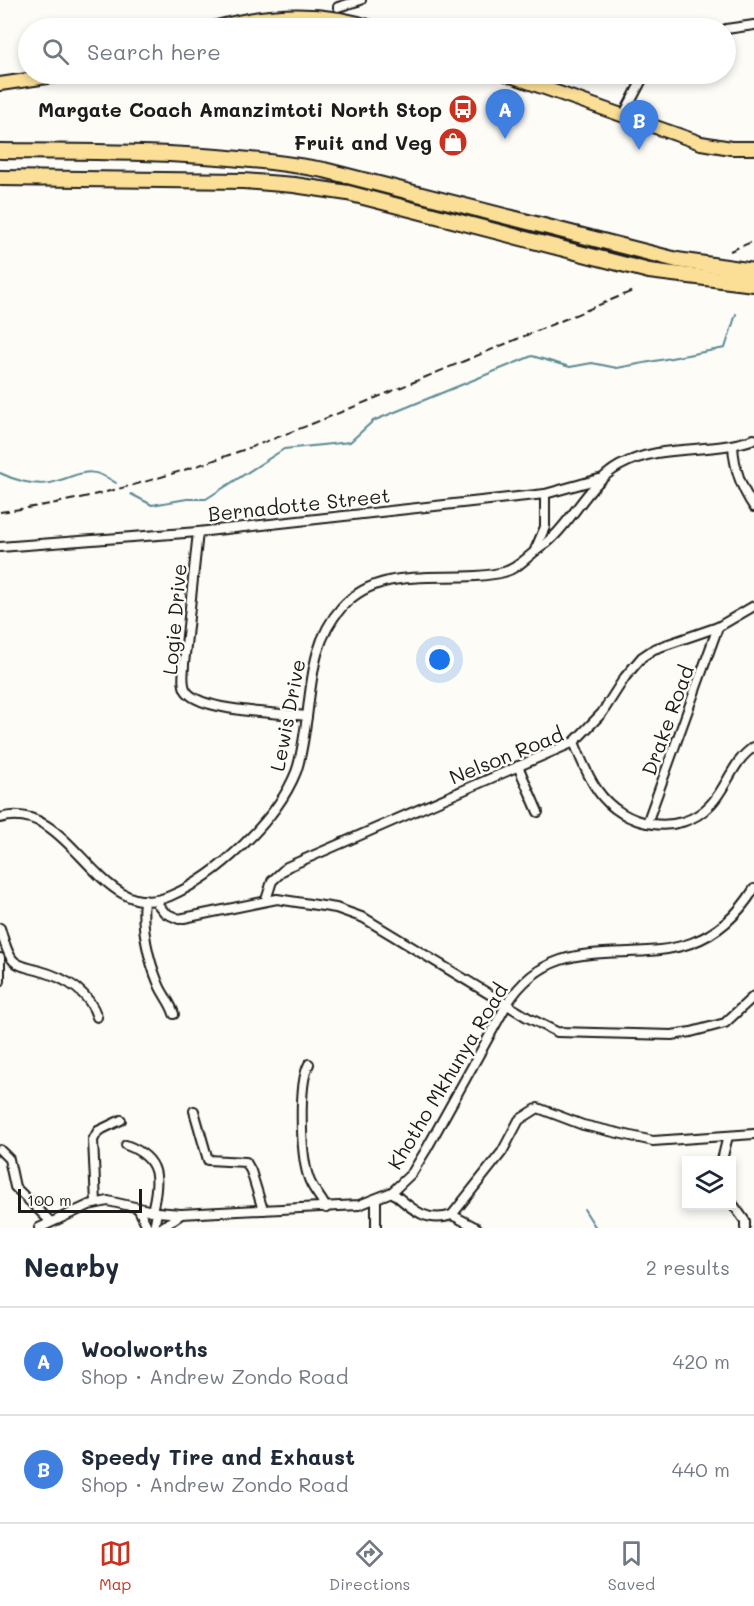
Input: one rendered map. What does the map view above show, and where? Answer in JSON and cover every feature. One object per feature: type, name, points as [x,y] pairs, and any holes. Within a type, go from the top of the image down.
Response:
[{"type":"highway","points":[[0,151],[201,155],[274,161],[324,170],[677,260],[754,271]]},
{"type":"highway","points":[[0,178],[243,181],[294,185],[348,194],[669,275],[754,293]]},
{"type":"highway","points":[[669,275],[754,284]]},
{"type":"main road","points":[[270,18],[314,15],[328,18]]},
{"type":"main road","points":[[0,84],[18,81]]},
{"type":"main road","points":[[533,84],[701,143],[731,148],[754,148]]},
{"type":"street","points":[[338,7],[361,0]]},
{"type":"street","points":[[736,28],[754,25]]},
{"type":"street","points":[[623,116],[640,84]]},
{"type":"street","name":"Lewis Drive","points":[[156,902],[173,895],[223,862],[266,822],[283,800],[297,770],[312,673],[322,637],[333,618],[356,594],[368,587],[405,578],[478,577],[507,571],[524,562],[549,542],[599,479],[636,457],[655,452],[733,445],[754,439]]},
{"type":"street","points":[[733,445],[736,471],[744,492],[754,507]]},
{"type":"street","name":"Bernadotte Street","points":[[0,547],[198,532],[545,494],[599,479]]},
{"type":"street","points":[[535,551],[545,527],[545,494]]},
{"type":"street","name":"Logie Drive","points":[[198,532],[184,664],[183,685],[187,692],[208,704],[307,716]]},
{"type":"street","points":[[574,742],[599,718],[642,657],[654,650],[718,627],[754,606]]},
{"type":"street","name":"Drake Road","points":[[647,823],[718,627]]},
{"type":"street","name":"Nelson Road","points":[[266,900],[272,881],[287,867],[574,742],[586,771],[609,804],[621,813],[647,823],[672,825],[704,811],[718,796],[742,756],[754,747]]},
{"type":"street","points":[[518,766],[537,812]]},
{"type":"street","points":[[0,818],[20,817],[48,825],[114,888],[144,900],[156,902],[165,913],[179,919],[266,900],[297,900],[351,912],[557,1032],[672,1035],[711,1028],[725,1023],[754,996]]},
{"type":"street","name":"Khotho Mkhunya Road","points":[[96,1203],[118,1202],[154,1212],[181,1214],[326,1208],[359,1205],[376,1200],[392,1191],[412,1173],[507,1004],[527,979],[557,960],[586,954],[676,950],[694,944],[722,928],[734,917],[754,889]]},
{"type":"street","points":[[144,900],[142,923],[154,970],[159,987],[169,1000],[174,1014]]},
{"type":"street","points":[[0,928],[12,959],[25,967],[52,974],[76,987],[89,999],[97,1017]]},
{"type":"street","points":[[0,958],[0,981]]},
{"type":"street","points":[[309,1064],[303,1081],[304,1158],[310,1181],[326,1208]]},
{"type":"street","points":[[452,1215],[495,1161],[519,1120],[538,1108],[583,1125],[653,1141],[754,1134]]},
{"type":"street","points":[[194,1111],[208,1160],[246,1162],[263,1210]]},
{"type":"street","points":[[39,1228],[96,1203],[93,1140],[98,1131],[121,1120]]},
{"type":"street","points":[[723,1156],[728,1136]]},
{"type":"street","points":[[126,1145],[145,1154],[156,1173],[158,1186],[154,1228]]},
{"type":"street","points":[[0,1150],[9,1160],[15,1187],[51,1222]]},
{"type":"street","points":[[392,1191],[414,1210],[430,1218],[452,1215],[477,1228]]},
{"type":"street","points":[[376,1200],[376,1228]]},
{"type":"street","points":[[138,1208],[148,1228]]},
{"type":"street","points":[[736,1209],[745,1221],[745,1228]]},
{"type":"street","points":[[161,1228],[181,1214]]},
{"type":"waterway","points":[[131,494],[152,505],[187,499],[206,499],[284,449],[350,442],[373,421],[532,356],[570,367],[592,363],[617,368],[725,348],[736,314]]},
{"type":"waterway","points":[[0,473],[24,482],[44,484],[90,472],[116,483]]},
{"type":"waterway","points":[[584,1209],[596,1228]]},
{"type":"railway","points":[[730,251],[754,241]]},
{"type":"railway","points":[[0,512],[53,504],[104,492],[203,464],[299,429],[635,290]]},
{"type":"place","name":"Margate Coach Amanzimtoti North Stop","points":[[463,109]]},
{"type":"place","name":"Woolworths","points":[[505,139]]},
{"type":"place","name":"Fruit and Veg","points":[[453,142]]},
{"type":"place","name":"Speedy Tire and Exhaust","points":[[639,150]]}]
